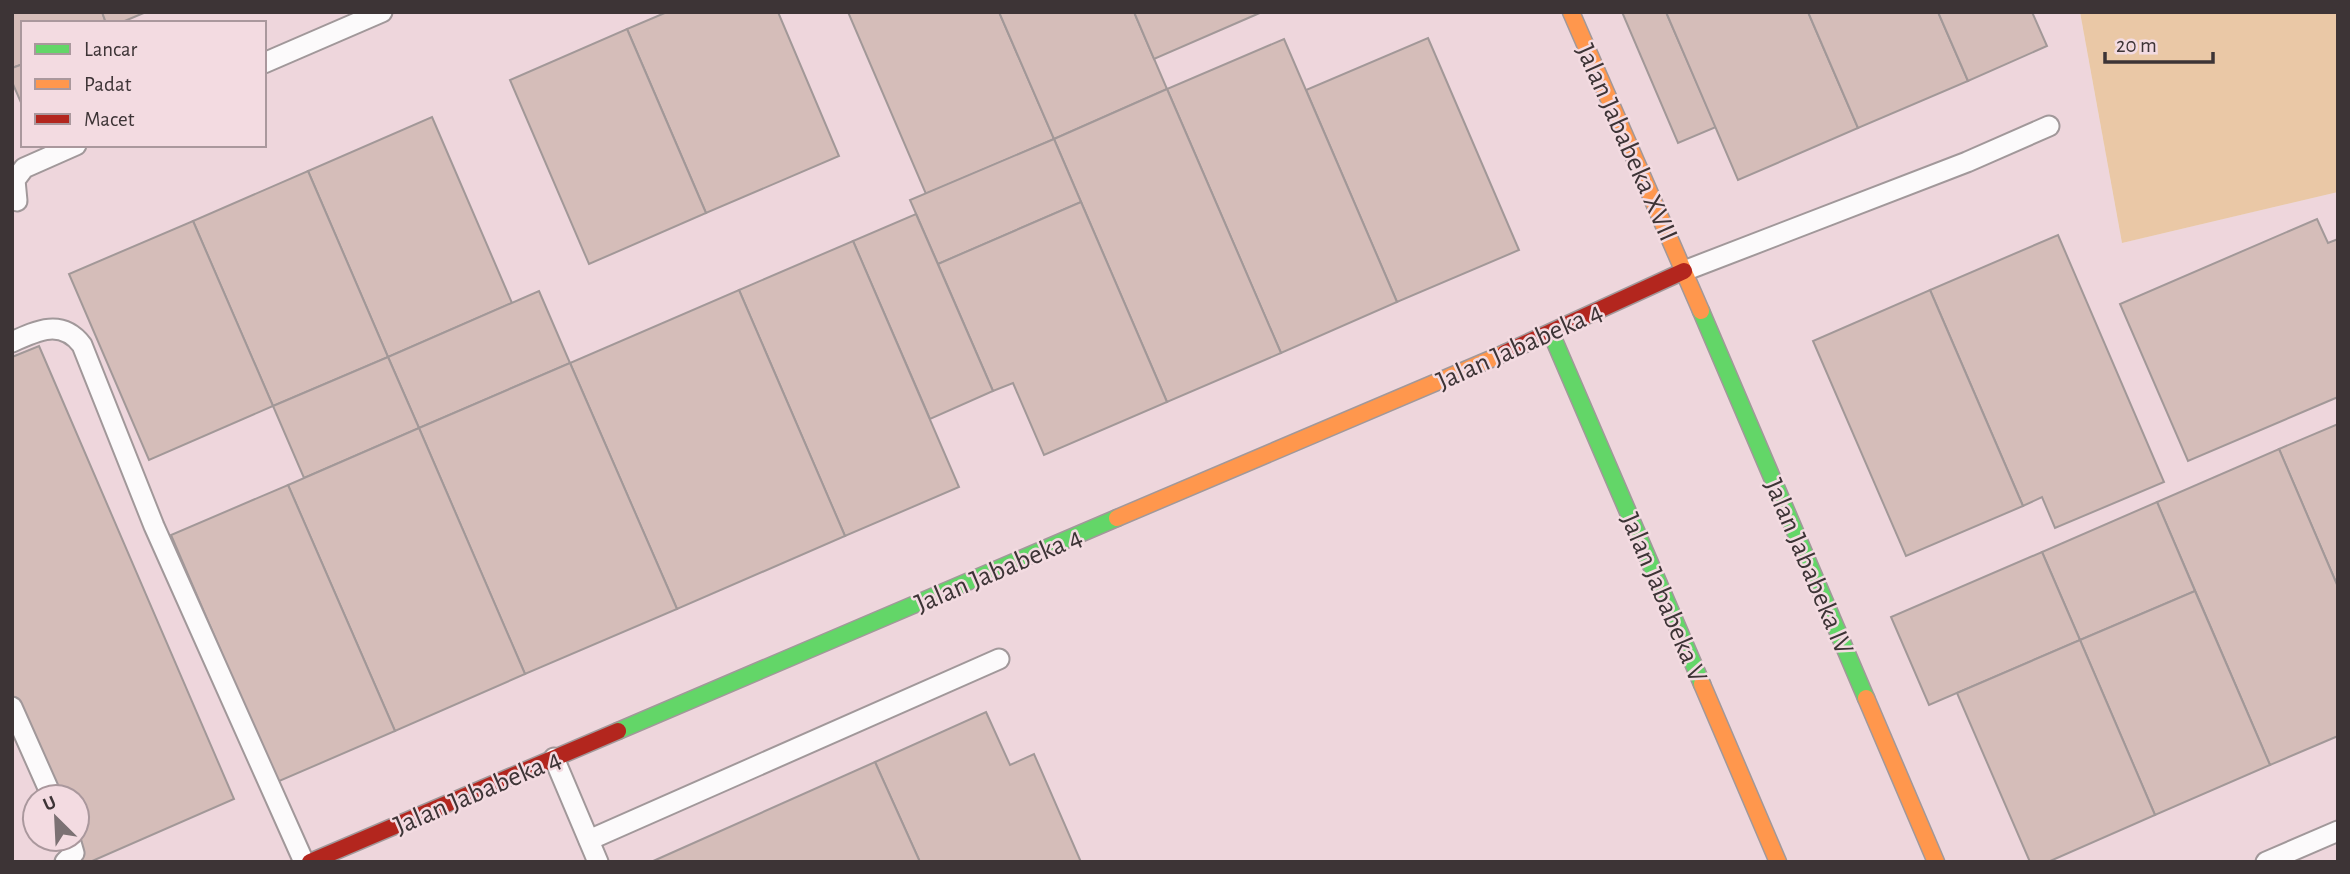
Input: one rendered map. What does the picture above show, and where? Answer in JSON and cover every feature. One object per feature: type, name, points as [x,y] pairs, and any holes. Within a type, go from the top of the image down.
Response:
[{"type":"street","name":"Jalan Jababeka XVII","points":[[1571,12],[1684,271]]},
{"type":"street","name":"Jalan Jababeka 4","points":[[310,862],[1551,333],[1684,271]]},
{"type":"street","name":"Jalan Jababeka IV","points":[[1684,271],[1936,862]]},
{"type":"street","name":"Jalan Jababeka V","points":[[1551,333],[1779,862]]},
{"type":"lane","points":[[266,62],[382,12]]},
{"type":"lane","points":[[1684,271],[1967,162],[2049,126]]},
{"type":"lane","points":[[18,201],[15,180],[24,168],[71,147]]},
{"type":"lane","points":[[12,342],[31,333],[54,328],[72,332],[82,345],[153,526],[304,862]]},
{"type":"lane","points":[[589,840],[999,659]]},
{"type":"lane","points":[[12,707],[46,783]]},
{"type":"lane","points":[[554,758],[598,862]]},
{"type":"lane","points":[[2266,862],[2338,831]]},
{"type":"shaded area","points":[[12,12],[2080,12],[2122,243],[2338,192],[2338,862],[12,862]]},
{"type":"shaded area","points":[[2080,12],[2338,12],[2338,192],[2122,243]]},
{"type":"building","points":[[12,12],[102,12],[105,21],[21,21],[21,65],[12,68]]},
{"type":"building","points":[[102,12],[146,12],[125,21],[105,21]]},
{"type":"building","points":[[667,12],[778,12],[839,156],[706,213],[627,29]]},
{"type":"building","points":[[848,12],[999,12],[1054,139],[926,194]]},
{"type":"building","points":[[999,12],[1134,12],[1167,89],[1054,139]]},
{"type":"building","points":[[1134,12],[1262,12],[1154,59]]},
{"type":"building","points":[[1622,12],[1666,12],[1716,127],[1678,143]]},
{"type":"building","points":[[1666,12],[1808,12],[1858,128],[1738,180]]},
{"type":"building","points":[[1808,12],[1938,12],[1968,81],[1858,128]]},
{"type":"building","points":[[1938,12],[2032,12],[2047,46],[1968,81]]},
{"type":"building","points":[[627,29],[706,213],[589,264],[510,80]]},
{"type":"building","points":[[1428,38],[1519,250],[1397,302],[1306,90]]},
{"type":"building","points":[[1284,39],[1397,302],[1281,353],[1167,89]]},
{"type":"building","points":[[21,65],[21,102],[12,82],[12,68]]},
{"type":"building","points":[[1167,89],[1281,353],[1167,402],[1054,139]]},
{"type":"building","points":[[432,117],[512,303],[388,357],[308,171]]},
{"type":"building","points":[[1054,139],[1081,202],[938,264],[910,200]]},
{"type":"building","points":[[308,171],[388,357],[273,406],[193,221]]},
{"type":"building","points":[[1081,202],[1167,402],[1044,455],[1013,383],[993,391],[938,264]]},
{"type":"building","points":[[916,214],[993,391],[930,419],[853,241]]},
{"type":"building","points":[[2317,219],[2328,243],[2338,239],[2338,397],[2188,461],[2120,304]]},
{"type":"building","points":[[193,221],[273,406],[149,460],[69,274]]},
{"type":"building","points":[[2058,235],[2164,482],[2055,528],[2042,497],[2023,506],[1930,290]]},
{"type":"building","points":[[853,241],[959,487],[845,536],[739,290]]},
{"type":"building","points":[[739,290],[845,536],[677,609],[570,363]]},
{"type":"building","points":[[1930,290],[2023,506],[1906,556],[1813,341]]},
{"type":"building","points":[[539,291],[570,363],[419,428],[388,357]]},
{"type":"building","points":[[39,346],[234,799],[90,862],[82,862],[78,853],[91,853],[91,783],[48,783],[12,699],[12,357]]},
{"type":"building","points":[[388,357],[419,428],[304,478],[273,406]]},
{"type":"building","points":[[570,363],[677,609],[525,674],[419,428]]},
{"type":"building","points":[[2338,424],[2338,587],[2279,449]]},
{"type":"building","points":[[419,428],[525,674],[395,731],[288,485]]},
{"type":"building","points":[[2279,449],[2338,587],[2338,736],[2270,765],[2157,502]]},
{"type":"building","points":[[288,485],[395,731],[277,782],[171,535]]},
{"type":"building","points":[[2157,502],[2195,591],[2080,640],[2042,552]]},
{"type":"building","points":[[2042,552],[2080,640],[1929,705],[1891,617]]},
{"type":"building","points":[[2195,591],[2270,765],[2155,815],[2080,640]]},
{"type":"building","points":[[2080,640],[2155,815],[2048,862],[2030,862],[1957,693]]},
{"type":"building","points":[[986,712],[1010,765],[1034,754],[1081,862],[920,862],[875,762]]},
{"type":"building","points":[[875,762],[920,862],[651,862]]},
{"type":"traffic: fast","points":[[1701,311],[1866,698]]},
{"type":"traffic: fast","points":[[1551,333],[1702,684]]},
{"type":"traffic: fast","points":[[618,731],[1117,518]]},
{"type":"traffic: slow","points":[[1571,12],[1701,311]]},
{"type":"traffic: slow","points":[[1117,518],[1505,353]]},
{"type":"traffic: slow","points":[[1702,684],[1778,862]]},
{"type":"traffic: slow","points":[[1866,698],[1936,862]]},
{"type":"traffic: jam","points":[[1505,353],[1684,271]]},
{"type":"traffic: jam","points":[[310,862],[618,731]]}]
